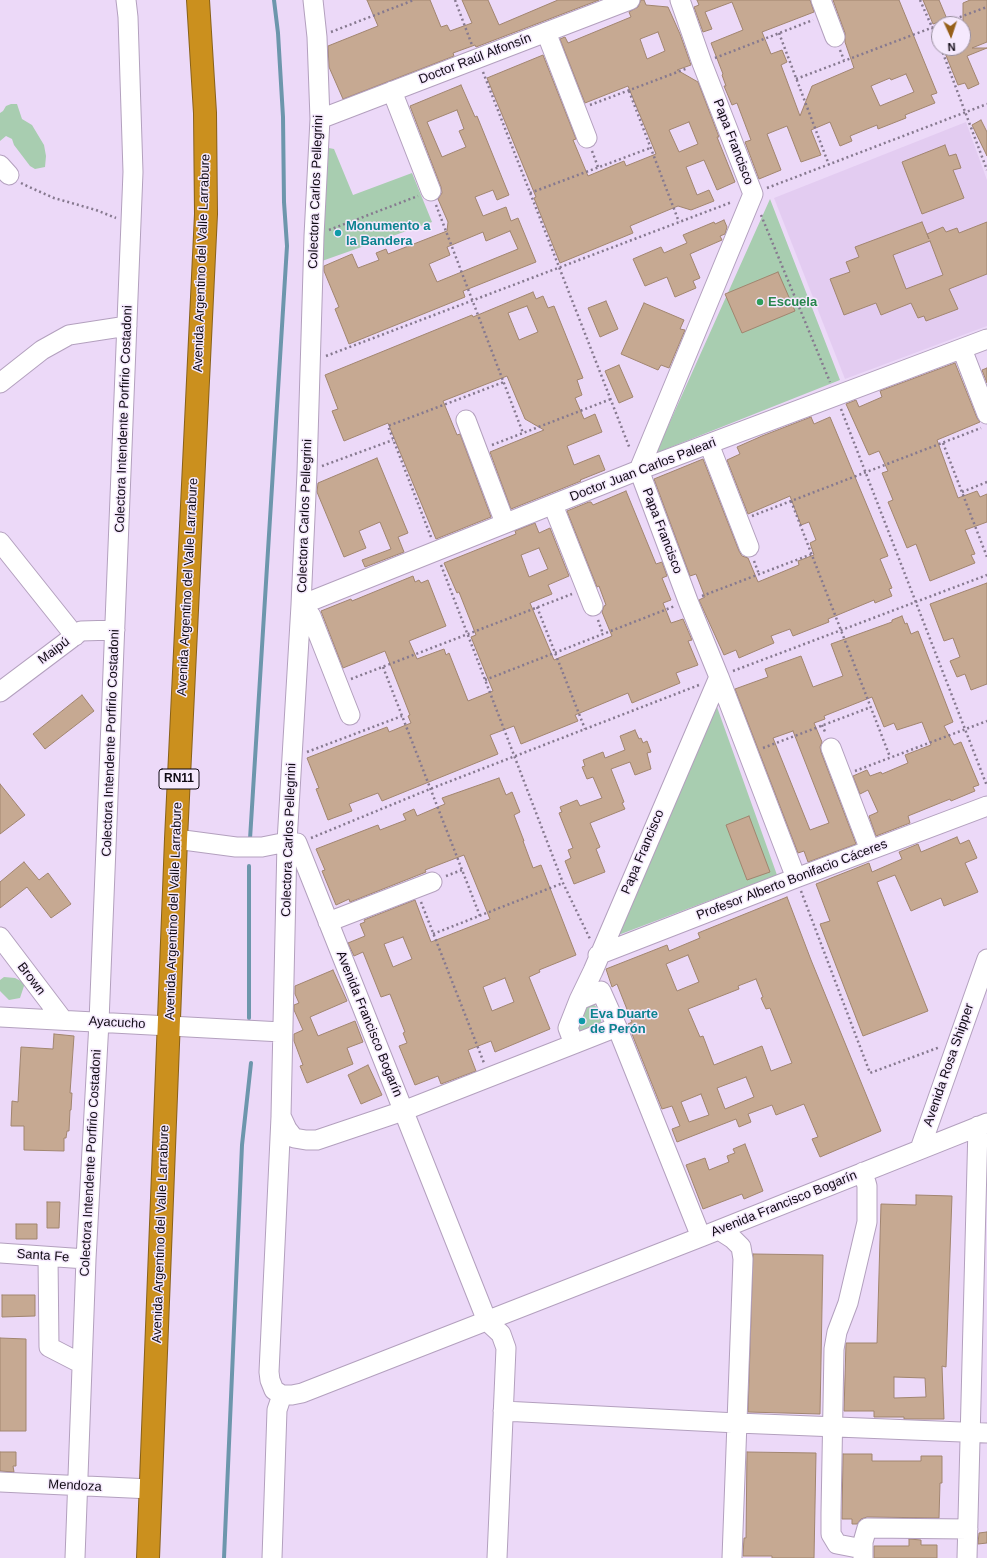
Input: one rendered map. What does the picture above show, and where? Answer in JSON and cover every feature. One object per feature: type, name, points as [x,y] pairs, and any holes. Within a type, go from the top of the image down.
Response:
[{"type":"highway","name":"Avenida Argentino del Valle Larrabure","points":[[148,1558],[176,839],[206,214],[205,114],[198,0]]},
{"type":"street","name":"Colectora Intendente Porfirio Costadoni","points":[[74,1558],[86,1259],[99,1022],[133,172],[128,17],[126,0]]},
{"type":"street","name":"Colectora Carlos Pellegrini","points":[[282,1395],[274,1390],[269,1372],[281,1116],[282,1032],[292,843],[292,757],[307,472],[314,236],[320,118],[317,37],[313,0]]},
{"type":"street","name":"Doctor Raúl Alfonsín","points":[[320,118],[546,32],[591,7],[630,0]]},
{"type":"street","name":"Papa Francisco","points":[[574,1044],[568,1028],[579,1000],[719,677],[638,470],[753,194],[702,63],[680,0]]},
{"type":"street","points":[[824,7],[835,37]]},
{"type":"street","points":[[546,32],[587,138]]},
{"type":"street","points":[[392,91],[431,191]]},
{"type":"street","points":[[0,383],[42,350],[69,335],[127,326]]},
{"type":"street","name":"Doctor Juan Carlos Paleari","points":[[301,605],[638,470],[987,339]]},
{"type":"street","points":[[962,349],[987,414]]},
{"type":"street","points":[[466,420],[505,523]]},
{"type":"street","points":[[708,444],[749,547]]},
{"type":"street","points":[[553,505],[593,606]]},
{"type":"street","points":[[0,542],[75,636]]},
{"type":"street","points":[[301,605],[311,616],[350,715]]},
{"type":"street","name":"Maipú","points":[[0,692],[81,631],[115,630]]},
{"type":"street","points":[[719,677],[796,878]]},
{"type":"street","points":[[831,748],[870,850]]},
{"type":"street","name":"Profesor Alberto Bonifacio Cáceres","points":[[596,963],[796,878],[987,806]]},
{"type":"street","points":[[176,839],[236,847],[262,848],[292,843]]},
{"type":"street","name":"Avenida Francisco Bogarín","points":[[292,843],[328,922],[403,1110],[617,1028]]},
{"type":"street","points":[[328,922],[424,885]]},
{"type":"street","name":"Brown","points":[[0,937],[63,1020]]},
{"type":"street","name":"Avenida Rosa Shipper","points":[[920,1149],[987,959]]},
{"type":"street","points":[[579,1000],[601,992],[596,963]]},
{"type":"street","name":"Avenida Francisco Bogarín","points":[[601,992],[617,1028],[701,1237],[983,1124]]},
{"type":"street","name":"Ayacucho","points":[[0,1017],[282,1032]]},
{"type":"street","points":[[281,1116],[286,1129],[294,1138],[317,1140],[403,1110],[487,1320],[501,1334],[506,1348],[497,1558]]},
{"type":"street","points":[[967,1558],[968,1529],[979,1433],[983,1124]]},
{"type":"street","points":[[863,1172],[867,1186],[867,1222],[848,1303],[837,1332],[834,1349],[831,1534],[837,1544],[863,1553],[863,1542],[868,1528],[968,1529]]},
{"type":"street","points":[[719,1230],[733,1239],[741,1247],[743,1259],[732,1558]]},
{"type":"street","points":[[272,1558],[277,1410],[282,1395],[292,1395],[302,1392],[701,1237]]},
{"type":"street","name":"Santa Fe","points":[[0,1253],[86,1259]]},
{"type":"street","points":[[48,1257],[49,1347],[82,1364]]},
{"type":"street","points":[[503,1411],[979,1433]]},
{"type":"street","name":"Mendoza","points":[[0,1482],[151,1489]]},
{"type":"path","points":[[317,37],[414,0]]},
{"type":"path","points":[[455,0],[638,470]]},
{"type":"path","points":[[920,0],[931,23]]},
{"type":"path","points":[[824,7],[779,34],[829,165]]},
{"type":"path","points":[[962,16],[987,7]]},
{"type":"path","points":[[796,79],[931,28]]},
{"type":"path","points":[[944,56],[987,170]]},
{"type":"path","points":[[576,110],[629,91],[679,222]]},
{"type":"path","points":[[310,362],[987,104]]},
{"type":"path","points":[[530,193],[650,148]]},
{"type":"path","points":[[5,170],[29,187],[54,198],[96,210],[131,224]]},
{"type":"path","points":[[314,236],[431,191],[523,433]]},
{"type":"path","points":[[753,194],[836,396],[987,786]]},
{"type":"path","points":[[504,382],[388,426],[563,883],[596,963]]},
{"type":"path","points":[[478,450],[611,399]]},
{"type":"path","points":[[739,521],[987,426]]},
{"type":"path","points":[[307,472],[393,440]]},
{"type":"path","points":[[943,443],[987,557]]},
{"type":"path","points":[[962,492],[987,482]]},
{"type":"path","points":[[791,501],[890,757]]},
{"type":"path","points":[[759,574],[812,554]]},
{"type":"path","points":[[292,843],[514,756],[987,575]]},
{"type":"path","points":[[338,685],[586,589]]},
{"type":"path","points":[[537,607],[585,729]]},
{"type":"path","points":[[485,680],[603,634]]},
{"type":"path","points":[[383,667],[480,916]]},
{"type":"path","points":[[748,754],[871,707]]},
{"type":"path","points":[[292,757],[402,716]]},
{"type":"path","points":[[841,776],[987,721]]},
{"type":"path","points":[[796,878],[870,1073],[958,1040]]},
{"type":"path","points":[[433,934],[563,883]]},
{"type":"path","points":[[424,885],[433,934],[489,1077]]},
{"type":"shaded area","points":[[966,122],[987,180],[987,326],[845,379],[774,198]]},
{"type":"green space","points":[[17,104],[22,119],[32,125],[44,145],[46,156],[45,167],[35,169],[30,166],[14,145],[12,139],[6,136],[0,141],[0,113],[6,106]]},
{"type":"green space","points":[[324,147],[334,149],[353,195],[412,173],[432,222],[322,261]]},
{"type":"green space","points":[[770,199],[840,380],[656,453]]},
{"type":"green space","points":[[717,707],[777,875],[613,937]]},
{"type":"green space","points":[[4,977],[15,978],[25,983],[20,998],[9,1000],[0,991],[0,980]]},
{"type":"green space","points":[[592,1003],[601,1011],[601,1025],[589,1033],[580,1031],[577,1022],[584,1005]]},
{"type":"building","points":[[367,0],[430,0],[441,27],[447,25],[450,31],[472,23],[462,0],[488,0],[499,25],[558,0],[599,0],[476,47],[475,45],[453,53],[454,56],[343,99],[329,67],[328,46],[378,26]]},
{"type":"building","points":[[641,0],[644,0],[646,5],[668,7],[680,34],[691,65],[677,70],[698,82],[719,137],[717,137],[735,182],[717,190],[704,160],[686,167],[697,195],[709,190],[714,201],[691,210],[678,206],[630,226],[633,233],[560,263],[534,198],[536,197],[487,78],[543,55],[576,139],[573,140],[588,176],[624,161],[626,166],[656,154],[628,86],[585,103],[560,39],[565,37],[568,43],[631,17],[629,12],[638,7]],"holes":[[[658,32],[665,51],[647,59],[640,39]],[[689,122],[698,144],[679,152],[669,130]]]},
{"type":"building","points":[[697,0],[810,0],[814,12],[762,32],[771,54],[782,50],[787,62],[781,65],[800,116],[812,86],[854,68],[845,42],[845,33],[833,0],[899,0],[937,93],[931,95],[935,103],[905,115],[906,118],[878,129],[877,125],[850,136],[852,141],[840,146],[830,122],[811,130],[821,155],[801,162],[787,126],[767,134],[781,170],[759,179],[745,142],[751,140],[737,103],[732,105],[724,86],[726,86],[722,75],[723,74],[711,43],[743,30],[732,2],[705,12],[712,29],[703,32],[694,7],[699,5]],"holes":[[[906,74],[914,92],[880,106],[871,86],[890,78],[891,80]]]},
{"type":"building","points":[[923,0],[939,0],[946,16],[931,16],[931,19]]},
{"type":"building","points":[[970,0],[987,0],[987,42],[972,48],[987,48],[971,54],[971,16],[963,16],[963,3]]},
{"type":"building","points":[[946,56],[967,56],[979,84],[968,89],[965,83],[958,85]]},
{"type":"building","points":[[461,85],[475,117],[477,116],[509,195],[497,200],[493,190],[475,197],[483,216],[506,207],[511,221],[518,218],[536,262],[463,291],[465,297],[349,344],[335,309],[339,307],[324,271],[324,266],[352,254],[358,268],[379,260],[376,253],[386,249],[388,254],[447,231],[448,222],[438,199],[442,193],[441,187],[410,106]],"holes":[[[457,110],[464,129],[459,131],[466,147],[442,157],[427,122]],[[510,231],[518,249],[437,282],[429,264],[450,255],[447,247],[483,232],[486,241]]]},
{"type":"building","points":[[981,120],[987,132],[987,156],[972,125]]},
{"type":"building","points":[[945,145],[949,156],[956,154],[961,168],[953,170],[964,198],[922,214],[902,162]]},
{"type":"building","points":[[724,220],[727,227],[725,234],[720,236],[722,240],[690,254],[700,278],[693,281],[696,288],[675,297],[667,277],[645,286],[633,259],[661,247],[664,253],[687,243],[683,235],[714,222],[715,224]]},
{"type":"building","points":[[922,222],[929,239],[927,234],[943,227],[946,232],[957,228],[959,233],[987,222],[987,274],[949,289],[958,309],[926,321],[924,316],[918,318],[911,303],[881,315],[876,303],[844,315],[830,279],[850,272],[846,262],[859,257],[855,247]],"holes":[[[930,241],[943,275],[906,289],[893,255]]]},
{"type":"building","name":"Escuela","points":[[778,272],[795,311],[742,333],[725,294]]},
{"type":"building","points":[[533,292],[536,299],[543,296],[548,308],[554,306],[583,378],[577,380],[582,395],[575,398],[584,419],[595,414],[602,432],[567,446],[574,465],[599,455],[605,470],[511,509],[490,452],[544,430],[525,419],[507,376],[443,401],[457,435],[460,434],[491,517],[436,539],[388,423],[344,441],[332,411],[338,409],[325,375],[472,315],[473,317]],"holes":[[[527,306],[538,332],[519,340],[508,313]]]},
{"type":"building","points":[[606,301],[618,329],[600,337],[588,308]]},
{"type":"building","points":[[644,303],[684,320],[680,329],[685,330],[669,368],[661,365],[658,370],[621,354]]},
{"type":"building","points":[[955,363],[977,418],[980,422],[937,440],[958,498],[977,491],[980,497],[987,494],[987,522],[965,530],[975,554],[971,555],[975,563],[930,581],[916,544],[907,548],[888,502],[893,500],[882,473],[888,471],[879,451],[869,455],[846,404],[856,400],[859,407],[882,397],[880,391]]},
{"type":"building","points":[[619,365],[633,397],[619,403],[605,371]]},
{"type":"building","points":[[987,368],[987,383],[982,370]]},
{"type":"building","points":[[811,417],[814,424],[830,417],[888,556],[880,559],[892,588],[889,589],[892,596],[875,603],[874,600],[828,619],[829,622],[793,636],[790,629],[771,636],[774,643],[739,658],[736,650],[724,655],[699,600],[705,597],[696,574],[690,576],[654,479],[703,459],[739,551],[742,556],[748,558],[758,582],[799,565],[798,561],[814,555],[810,543],[816,540],[809,522],[801,525],[790,496],[748,514],[727,460],[740,454],[737,447]]},
{"type":"building","points":[[377,458],[408,533],[398,537],[404,552],[365,567],[362,560],[391,549],[380,522],[359,531],[366,548],[344,557],[317,492],[318,483]]},
{"type":"building","points":[[626,491],[656,564],[662,562],[667,576],[662,578],[671,600],[663,603],[671,623],[683,619],[692,640],[688,641],[698,665],[676,673],[680,683],[632,703],[628,693],[575,715],[578,721],[521,744],[514,726],[490,735],[498,754],[382,801],[378,793],[349,804],[352,811],[328,820],[316,789],[319,788],[307,758],[387,727],[389,732],[411,723],[408,716],[410,715],[385,651],[343,668],[321,611],[351,599],[352,601],[413,576],[415,582],[419,580],[421,583],[428,580],[446,626],[409,641],[417,659],[444,649],[446,655],[449,653],[468,701],[493,691],[471,637],[476,635],[459,592],[457,593],[444,563],[516,534],[515,531],[535,523],[539,533],[550,528],[569,576],[548,585],[552,594],[530,603],[554,660],[612,636],[602,612],[604,606],[606,605],[599,586],[597,587],[567,511],[589,502],[593,505]],"holes":[[[539,548],[548,569],[529,577],[521,555]]]},
{"type":"building","points":[[987,583],[987,684],[971,690],[965,674],[957,677],[950,661],[960,657],[953,638],[944,641],[930,604]]},
{"type":"building","points":[[902,616],[905,624],[907,623],[911,634],[918,631],[953,722],[944,726],[954,745],[961,742],[979,785],[973,787],[975,791],[951,801],[950,799],[908,816],[910,823],[876,836],[869,816],[878,812],[868,790],[860,794],[853,776],[867,770],[870,776],[881,772],[882,774],[908,763],[905,755],[931,745],[922,722],[897,730],[894,723],[884,727],[872,697],[824,716],[825,719],[814,723],[822,742],[820,747],[821,752],[856,844],[808,862],[804,851],[798,853],[735,689],[768,677],[765,669],[801,656],[813,687],[843,676],[831,644],[892,622],[892,620]],"holes":[[[793,731],[829,823],[810,830],[773,738]]]},
{"type":"building","points":[[82,695],[94,711],[45,749],[33,734]]},
{"type":"building","points":[[635,730],[639,739],[641,738],[643,743],[647,741],[651,752],[647,753],[651,769],[635,775],[630,762],[611,769],[624,802],[622,803],[625,809],[590,823],[600,847],[596,849],[605,872],[574,884],[565,861],[571,858],[568,850],[573,848],[559,813],[562,812],[560,807],[577,800],[580,806],[602,798],[593,777],[587,779],[582,767],[585,766],[583,760],[603,752],[605,758],[625,750],[620,736]]},
{"type":"building","points":[[499,778],[506,795],[512,792],[520,812],[514,815],[533,868],[541,865],[576,955],[539,970],[540,972],[529,977],[550,1029],[495,1052],[491,1041],[468,1050],[476,1071],[441,1084],[438,1076],[415,1085],[399,1046],[407,1043],[403,1033],[405,1032],[390,994],[381,997],[363,952],[354,956],[348,943],[365,936],[360,924],[365,922],[364,920],[415,900],[431,942],[490,919],[464,855],[425,870],[426,872],[350,902],[349,899],[336,905],[322,871],[325,870],[316,849],[378,825],[380,830],[406,820],[403,814],[414,809],[417,816],[445,804],[442,798]],"holes":[[[403,937],[412,959],[393,967],[384,944]],[[505,978],[514,1002],[492,1011],[483,987]]]},
{"type":"building","points":[[0,784],[25,815],[0,834]]},
{"type":"building","points":[[749,816],[770,872],[747,880],[726,825]]},
{"type":"building","points":[[957,837],[960,844],[969,840],[977,858],[965,863],[978,892],[944,906],[941,898],[911,911],[895,875],[877,882],[928,1011],[863,1036],[820,924],[830,921],[816,884],[869,863],[872,872],[902,859],[899,852],[918,844],[921,852]]},
{"type":"building","points":[[24,862],[39,880],[48,873],[71,904],[51,918],[27,887],[0,908],[0,882]]},
{"type":"building","points":[[787,897],[811,960],[881,1131],[820,1157],[812,1139],[818,1137],[804,1104],[776,1115],[772,1105],[748,1114],[751,1122],[739,1127],[736,1119],[677,1142],[672,1129],[680,1126],[672,1106],[662,1109],[628,1024],[632,1022],[617,984],[612,987],[606,969],[667,945],[669,951],[700,938],[698,933]],"holes":[[[688,955],[699,982],[677,991],[666,964]],[[756,979],[763,997],[761,998],[766,1009],[770,1008],[792,1063],[771,1071],[762,1046],[714,1065],[703,1036],[700,1037],[688,1009],[739,989],[738,986]],[[746,1077],[754,1097],[725,1109],[717,1088]],[[701,1094],[709,1115],[689,1122],[681,1102]]]},
{"type":"building","points":[[333,970],[347,1001],[310,1017],[318,1036],[355,1021],[363,1042],[347,1048],[353,1064],[307,1083],[300,1066],[303,1065],[294,1041],[294,1034],[303,1030],[294,1010],[294,1005],[299,1003],[295,994],[295,986]]},
{"type":"building","points":[[54,1034],[74,1036],[70,1093],[72,1093],[71,1110],[69,1131],[67,1131],[66,1138],[64,1138],[64,1151],[24,1150],[24,1126],[11,1126],[12,1101],[18,1102],[21,1047],[53,1049]]},
{"type":"building","points":[[368,1065],[382,1095],[361,1104],[348,1075]]},
{"type":"building","points":[[745,1144],[763,1191],[744,1199],[742,1194],[703,1209],[686,1165],[705,1158],[709,1170],[729,1162],[727,1156],[735,1153],[733,1149]]},
{"type":"building","points":[[916,1195],[952,1196],[946,1367],[942,1366],[944,1419],[874,1417],[874,1411],[844,1411],[846,1343],[877,1343],[881,1204],[916,1205]],"holes":[[[894,1377],[925,1378],[926,1397],[894,1398]]]},
{"type":"building","points":[[47,1202],[60,1202],[59,1228],[47,1228]]},
{"type":"building","points":[[16,1224],[37,1224],[37,1239],[16,1239]]},
{"type":"building","points":[[753,1254],[823,1255],[820,1414],[748,1412]]},
{"type":"building","points":[[2,1295],[35,1295],[35,1316],[2,1317]]},
{"type":"building","points":[[0,1338],[26,1339],[26,1431],[0,1431]]},
{"type":"building","points":[[0,1452],[16,1452],[16,1466],[13,1466],[14,1472],[0,1471]]},
{"type":"building","points":[[747,1452],[816,1453],[814,1558],[743,1556],[744,1538],[746,1538]]},
{"type":"building","points":[[843,1454],[872,1454],[872,1461],[921,1461],[921,1456],[942,1456],[942,1483],[940,1483],[939,1518],[867,1517],[861,1519],[857,1524],[852,1524],[852,1519],[842,1519]]},
{"type":"building","points":[[987,1532],[987,1543],[978,1544],[979,1533]]},
{"type":"building","points":[[909,1539],[921,1540],[921,1545],[937,1545],[937,1558],[874,1558],[874,1546],[909,1546]]},
{"type":"waterway","points":[[250,839],[287,246],[284,202],[283,117],[278,33],[274,0]]},
{"type":"waterway","points":[[249,866],[249,1018]]},
{"type":"waterway","points":[[224,1558],[242,1145],[251,1063]]},
{"type":"place","name":"Monumento a la Bandera","points":[[338,233]]},
{"type":"place","name":"Escuela","points":[[760,302]]},
{"type":"place","name":"Eva Duarte de Perón","points":[[582,1021]]}]
